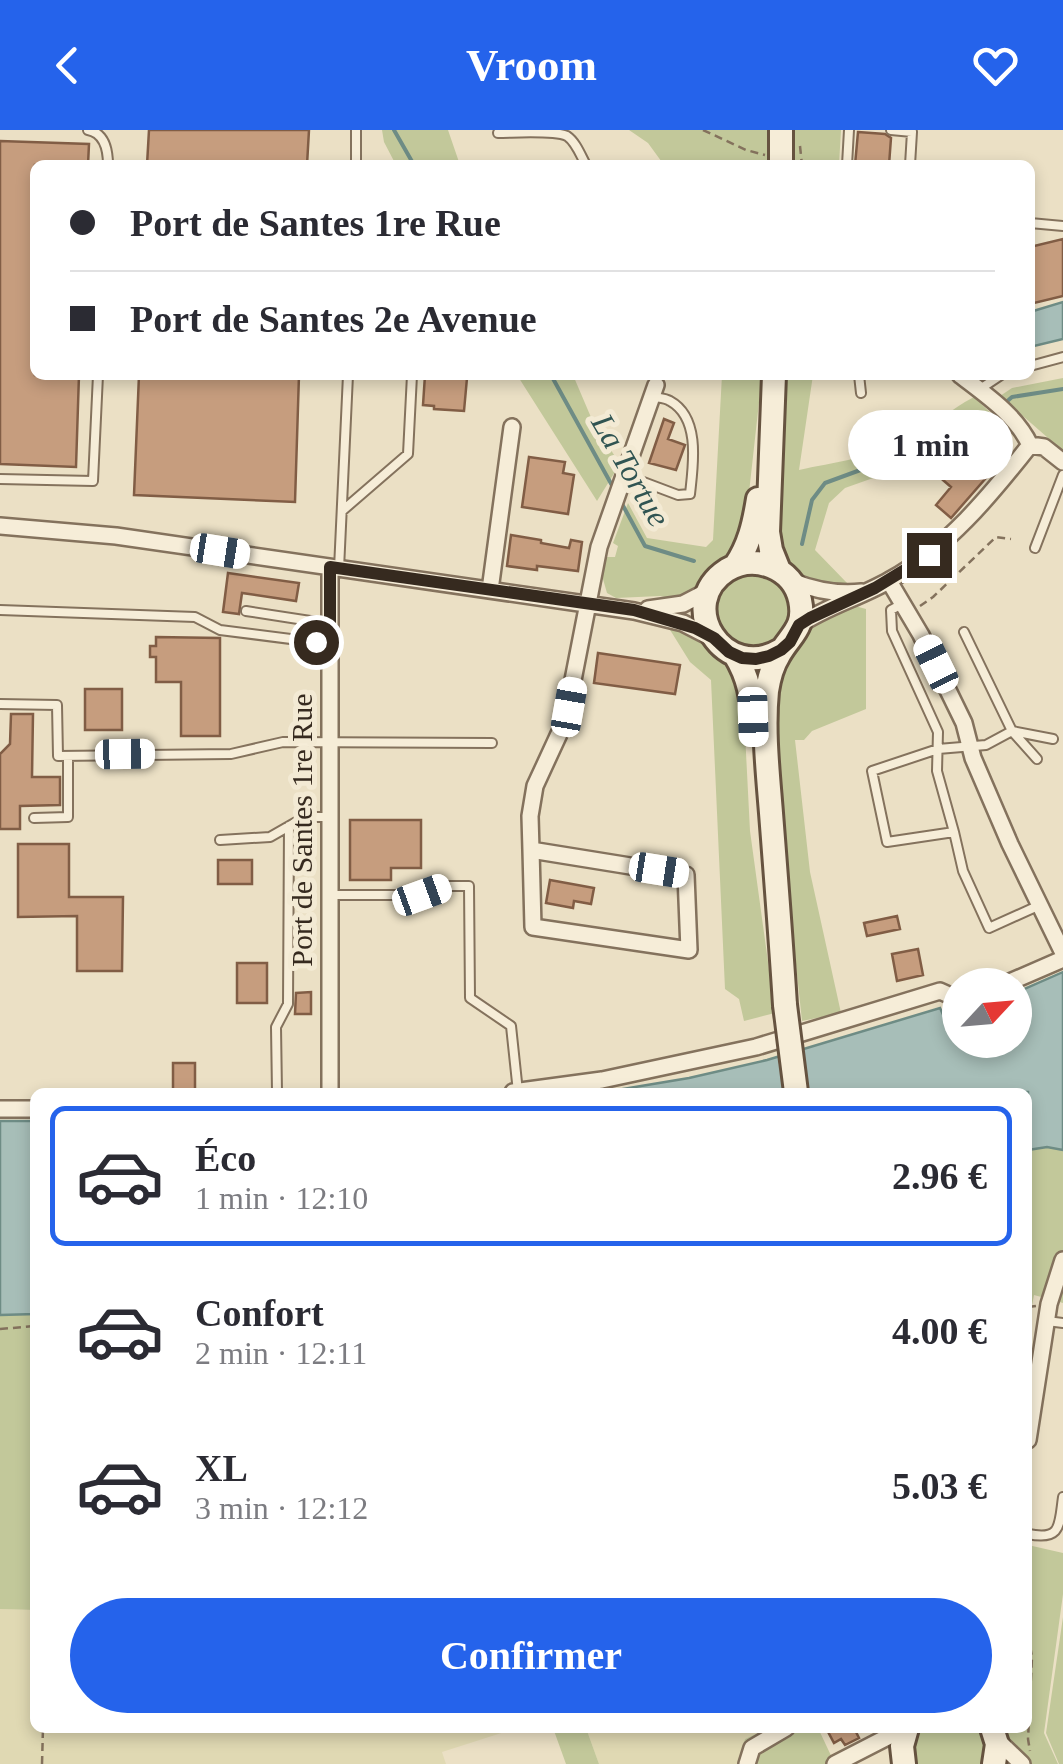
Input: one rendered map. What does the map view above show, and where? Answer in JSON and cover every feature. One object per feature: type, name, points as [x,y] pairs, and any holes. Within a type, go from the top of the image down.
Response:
[{"type":"main road","points":[[781,130],[781,160]]},
{"type":"main road","points":[[773,380],[755,520],[746,549],[710,590],[705,615],[714,638],[735,656],[747,676],[761,856],[795,1088]]},
{"type":"main road","points":[[735,656],[762,658],[781,650],[799,625],[800,602],[771,550],[768,532],[773,380]]},
{"type":"main road","points":[[735,566],[758,563],[785,576]]},
{"type":"main road","points":[[781,650],[770,674],[766,712],[785,1005]]},
{"type":"main road","points":[[902,1764],[905,1733]]},
{"type":"main road","points":[[994,1733],[994,1764]]},
{"type":"street","points":[[966,380],[1022,428],[1030,445]]},
{"type":"street","points":[[531,850],[686,875],[689,950],[533,926],[530,816],[535,786],[565,721],[599,547],[657,383]]},
{"type":"street","points":[[490,590],[512,427]]},
{"type":"street","points":[[1030,445],[1044,446],[1063,462]]},
{"type":"street","points":[[799,625],[882,585],[946,540],[1030,445]]},
{"type":"street","points":[[0,526],[116,536],[634,610],[683,623],[714,638]]},
{"type":"street","name":"Port de Santes 1re Rue","points":[[330,1088],[330,624],[334,568]]},
{"type":"street","points":[[785,576],[818,590],[855,593],[882,585]]},
{"type":"street","points":[[882,585],[905,609],[964,723],[1003,827],[1063,956],[1032,971]]},
{"type":"street","points":[[634,610],[683,604],[710,590]]},
{"type":"street","points":[[545,1088],[602,1080],[756,1047],[942,992]]},
{"type":"street","points":[[0,1108],[30,1109]]},
{"type":"street","points":[[1032,1423],[1055,1322],[1055,1280],[1063,1260]]},
{"type":"street","points":[[747,1764],[752,1748],[778,1733]]},
{"type":"street","points":[[835,1764],[897,1733]]},
{"type":"street","points":[[996,1733],[1027,1760]]},
{"type":"street","points":[[855,1755],[876,1752],[902,1764]]},
{"type":"lane","points":[[88,130],[104,142],[108,160]]},
{"type":"lane","points":[[356,130],[356,160]]},
{"type":"lane","points":[[847,160],[849,130]]},
{"type":"lane","points":[[891,130],[912,132],[910,160]]},
{"type":"lane","points":[[498,133],[555,132],[568,136],[583,160]]},
{"type":"lane","points":[[1035,223],[1063,226]]},
{"type":"lane","points":[[1035,365],[1063,357]]},
{"type":"lane","points":[[0,479],[93,481],[98,380]]},
{"type":"lane","points":[[334,568],[342,512],[348,380]]},
{"type":"lane","points":[[342,512],[408,454],[412,380]]},
{"type":"lane","points":[[860,380],[861,393]]},
{"type":"lane","points":[[983,393],[996,380]]},
{"type":"lane","points":[[623,480],[678,495],[690,494],[694,457],[686,418],[657,383]]},
{"type":"lane","points":[[1035,548],[1063,475]]},
{"type":"lane","points":[[905,609],[891,610],[892,631],[938,732],[937,771],[963,871],[989,928],[1040,904]]},
{"type":"lane","points":[[0,610],[196,617],[220,630],[330,644]]},
{"type":"lane","points":[[246,611],[330,624]]},
{"type":"lane","points":[[964,632],[1012,732],[1038,759]]},
{"type":"lane","points":[[0,704],[58,705],[58,756],[231,754],[282,742],[492,742]]},
{"type":"lane","points":[[954,832],[887,842],[872,772],[938,749],[986,745],[1012,732],[1052,739]]},
{"type":"lane","points":[[34,818],[68,817],[68,756]]},
{"type":"lane","points":[[220,840],[270,836],[305,817],[330,817]]},
{"type":"lane","points":[[277,1088],[276,1028],[288,1004],[289,826]]},
{"type":"lane","points":[[330,896],[422,895],[446,886],[469,886],[470,998],[510,1026],[516,1088]]},
{"type":"lane","points":[[1032,1535],[1045,1537],[1055,1532],[1063,1496]]},
{"type":"path","points":[[703,130],[775,160]]},
{"type":"path","points":[[905,609],[932,597],[996,537],[1011,539]]},
{"type":"path","points":[[1032,1306],[1038,1305]]},
{"type":"path","points":[[0,1329],[30,1326]]},
{"type":"path","points":[[42,1733],[42,1764]]},
{"type":"path","points":[[1027,1760],[1028,1733]]},
{"type":"shaded area","points":[[0,1609],[30,1610],[30,1733],[501,1733],[442,1752],[446,1764],[0,1764]]},
{"type":"shaded area","points":[[588,1733],[758,1733],[745,1739],[737,1764],[599,1764]]},
{"type":"green space","points":[[382,130],[448,130],[458,160],[393,160]]},
{"type":"green space","points":[[629,130],[771,130],[771,160],[660,160],[648,143]]},
{"type":"green space","points":[[792,130],[841,130],[839,160],[792,160]]},
{"type":"green space","points":[[1063,378],[1063,451],[1000,396],[1012,388]]},
{"type":"green space","points":[[520,380],[575,380],[618,467],[597,501]]},
{"type":"green space","points":[[722,380],[761,380],[745,529],[739,548],[689,595],[675,599],[616,598],[607,593],[601,572],[606,557],[615,557],[618,546],[613,543],[628,503],[647,538],[706,547],[713,540]]},
{"type":"green space","points":[[787,380],[812,380],[799,470],[896,446],[974,397],[999,421],[921,461],[845,488],[829,503],[815,550],[848,584],[816,582],[790,569],[777,544]]},
{"type":"green space","points":[[743,573],[765,576],[780,584],[786,590],[790,608],[788,626],[780,639],[748,650],[722,635],[714,607],[725,584]]},
{"type":"green space","points":[[855,606],[866,609],[866,709],[812,731],[804,740],[795,740],[810,872],[841,1013],[802,1021],[785,861],[775,718],[777,670],[815,621]]},
{"type":"green space","points":[[667,625],[703,637],[739,673],[750,831],[775,1013],[744,1021],[739,999],[725,989],[711,680],[690,662]]},
{"type":"green space","points":[[1032,1149],[1063,1150],[1063,1303],[1034,1295],[1032,1306]]},
{"type":"green space","points":[[30,1314],[30,1610],[0,1609],[0,1315]]},
{"type":"green space","points":[[1032,1546],[1063,1553],[1063,1594],[1044,1733],[1058,1764],[1016,1764],[1006,1733],[1032,1733]]},
{"type":"green space","points":[[1063,1617],[1063,1764],[1059,1764],[1046,1733]]},
{"type":"green space","points":[[555,1733],[588,1733],[599,1764],[566,1764]]},
{"type":"green space","points":[[758,1733],[820,1733],[835,1764],[737,1764],[745,1739]]},
{"type":"green space","points":[[915,1733],[984,1733],[987,1740],[985,1764],[913,1764],[910,1754]]},
{"type":"water","points":[[1063,302],[1063,339],[1035,346],[1035,310]]},
{"type":"water","points":[[1063,972],[1063,1150],[1032,1149],[1032,1088],[629,1088],[767,1060],[940,1008],[942,1058],[1032,1058],[1032,986]]},
{"type":"water","points":[[0,1121],[30,1121],[30,1314],[0,1315]]},
{"type":"building","points":[[149,130],[309,130],[307,160],[147,160]]},
{"type":"building","points":[[858,132],[891,138],[889,160],[855,160]]},
{"type":"building","points":[[0,141],[89,144],[88,160],[30,160],[30,380],[79,380],[76,467],[0,464]]},
{"type":"building","points":[[1063,239],[1063,296],[1035,303],[1035,246]]},
{"type":"building","points":[[139,380],[299,380],[295,502],[134,495]]},
{"type":"building","points":[[425,380],[467,380],[464,411],[423,405]]},
{"type":"building","points":[[664,419],[674,423],[668,439],[685,445],[676,470],[649,463]]},
{"type":"building","points":[[975,441],[1000,462],[951,518],[936,505],[951,487],[943,480]]},
{"type":"building","points":[[529,457],[565,462],[563,473],[574,475],[568,514],[522,507]]},
{"type":"building","points":[[511,535],[569,548],[571,540],[582,542],[578,571],[507,566]]},
{"type":"building","points":[[228,573],[299,583],[296,601],[242,593],[239,614],[223,612]]},
{"type":"building","points":[[156,637],[220,638],[220,736],[181,736],[181,682],[156,682],[156,657],[150,657],[150,646],[156,646]]},
{"type":"building","points":[[598,653],[680,665],[675,694],[594,683]]},
{"type":"building","points":[[85,689],[122,689],[122,730],[85,730]]},
{"type":"building","points":[[11,714],[33,714],[32,777],[60,777],[60,805],[20,806],[20,829],[0,829],[0,754],[10,744]]},
{"type":"building","points":[[350,820],[421,820],[421,868],[391,868],[391,880],[350,880]]},
{"type":"building","points":[[18,844],[69,844],[69,897],[123,897],[122,971],[77,971],[77,916],[18,917]]},
{"type":"building","points":[[218,860],[252,860],[252,884],[218,884]]},
{"type":"building","points":[[550,880],[594,888],[591,904],[574,901],[573,908],[546,903]]},
{"type":"building","points":[[897,916],[900,929],[867,936],[864,923]]},
{"type":"building","points":[[918,949],[923,975],[897,981],[892,954]]},
{"type":"building","points":[[237,963],[267,963],[267,1003],[237,1003]]},
{"type":"building","points":[[311,992],[311,1014],[295,1014],[296,993]]},
{"type":"building","points":[[173,1063],[195,1063],[195,1088],[173,1088]]},
{"type":"building","points":[[829,1733],[856,1733],[859,1738],[845,1745],[841,1739],[834,1743]]},
{"type":"waterway","name":"La Tortue","points":[[394,130],[411,160]]},
{"type":"waterway","name":"La Tortue","points":[[554,380],[614,489]]},
{"type":"waterway","name":"La Tortue","points":[[1004,404],[1012,397],[1063,389]]},
{"type":"waterway","name":"La Tortue","points":[[802,544],[812,500],[825,483],[980,426],[998,410]]},
{"type":"waterway","name":"La Tortue","points":[[621,502],[645,546],[694,561]]},
{"type":"route","points":[[316,642],[330,644],[330,567],[634,610],[695,628],[735,656],[762,658],[786,646],[799,625],[810,618],[858,597],[929,555]]}]
